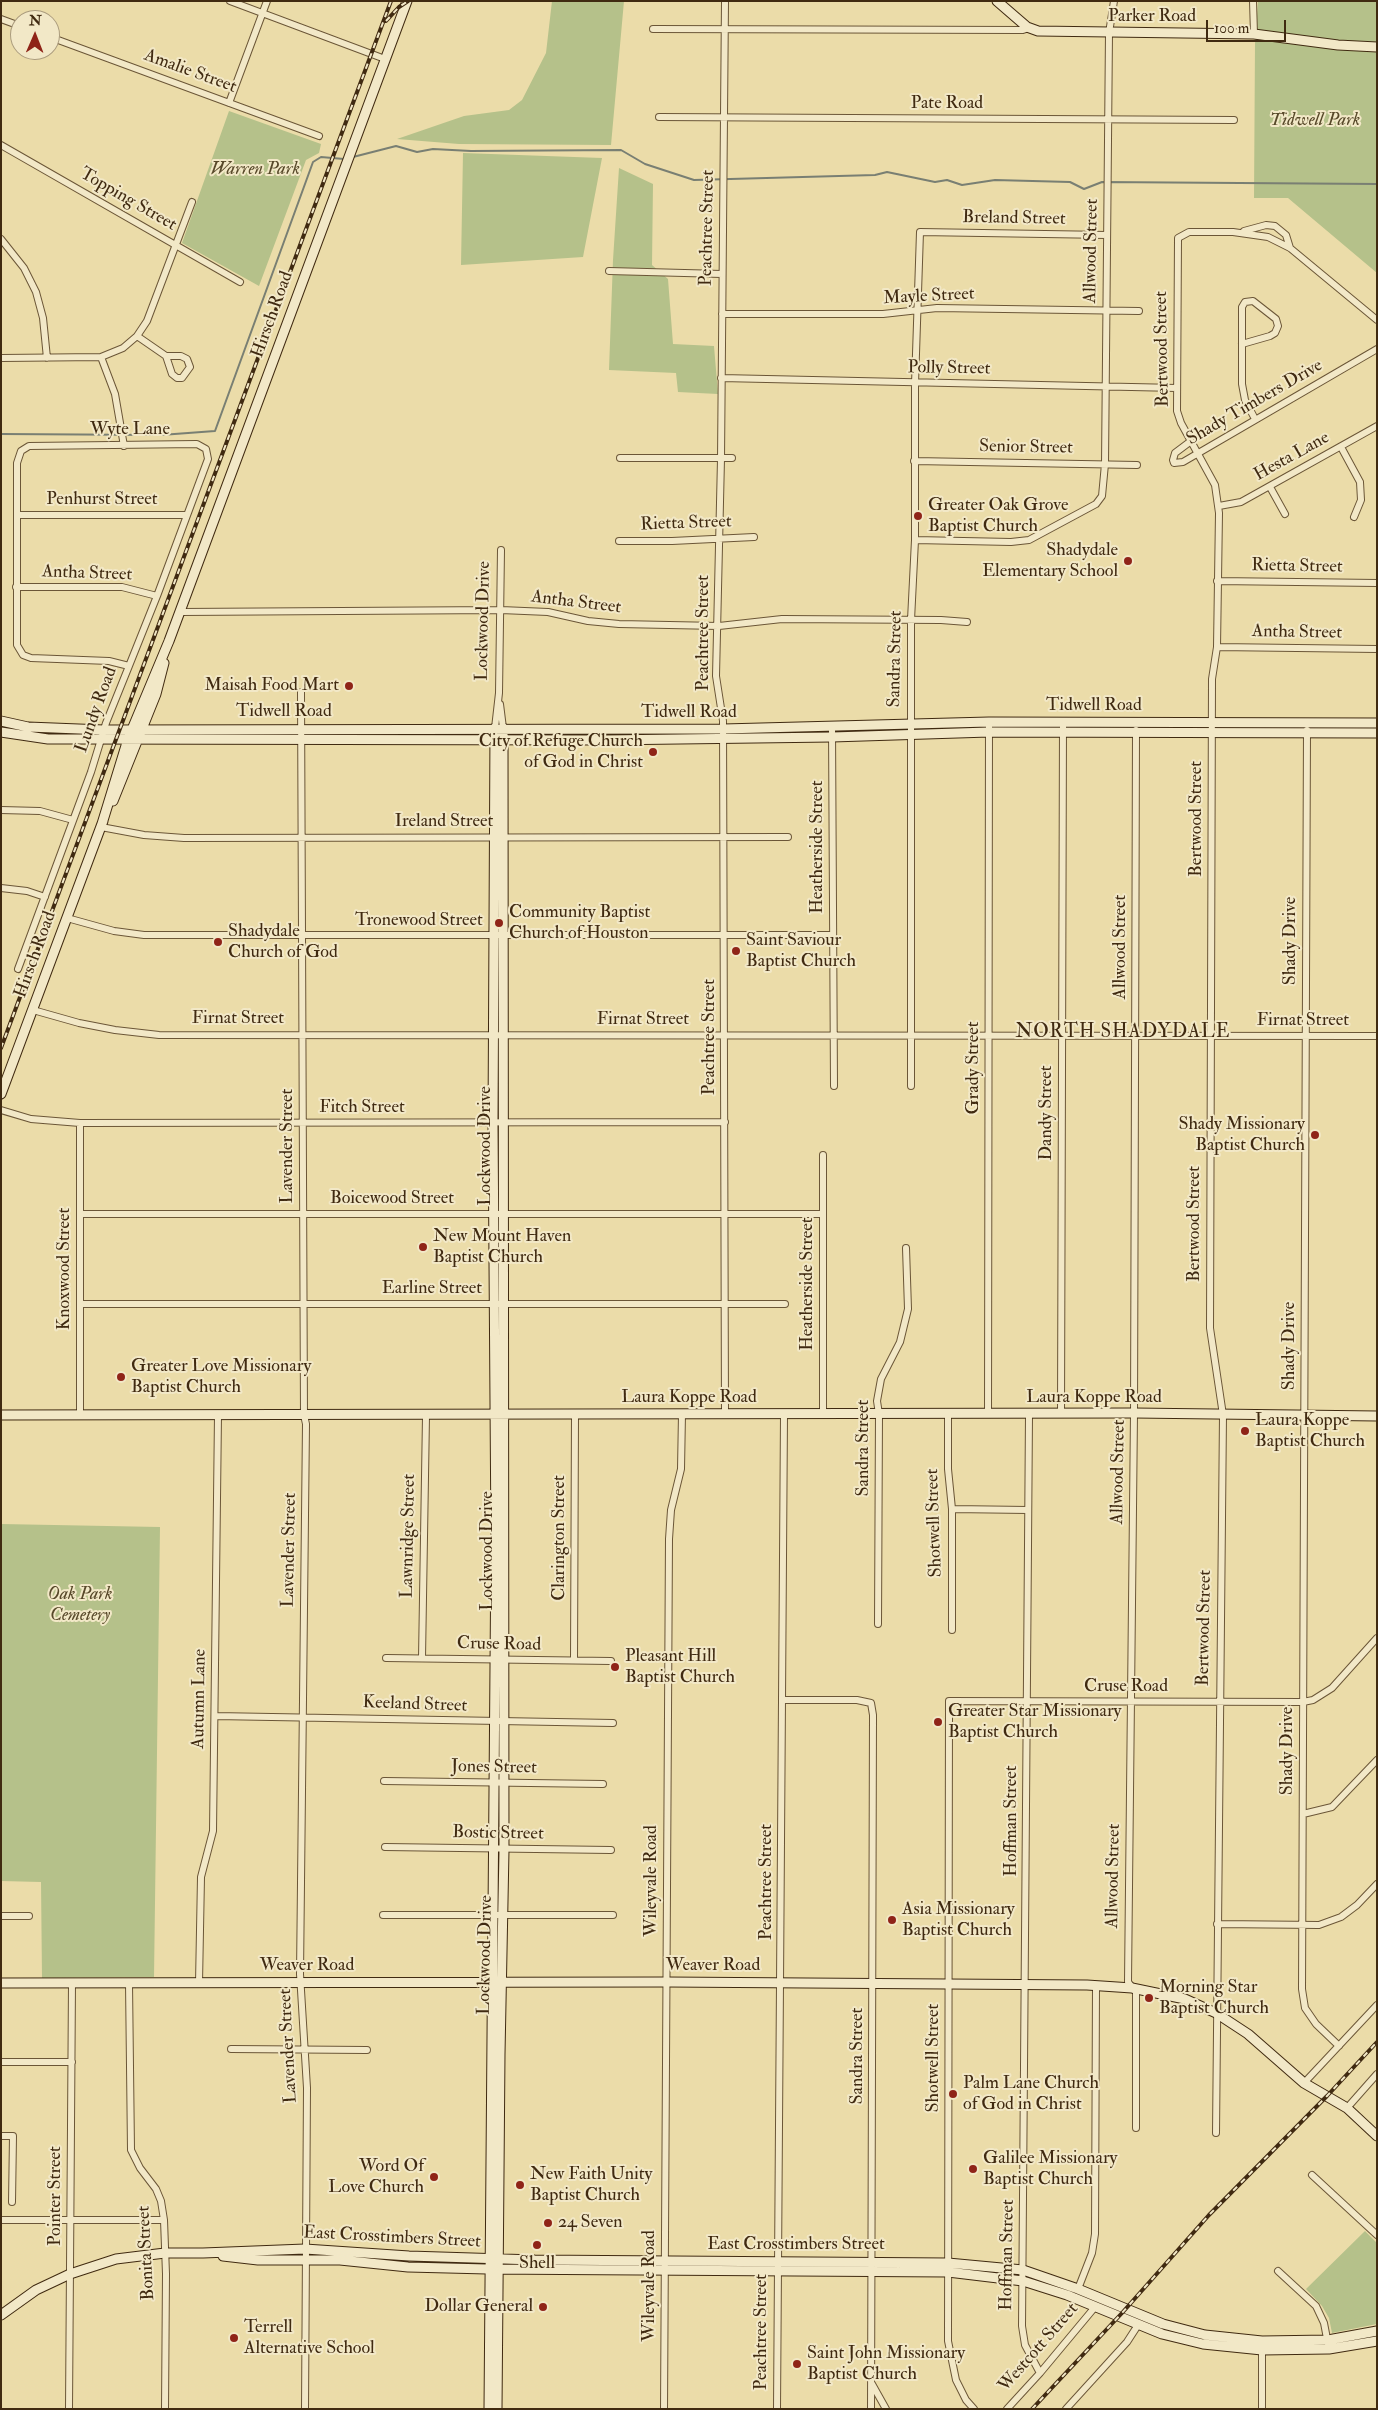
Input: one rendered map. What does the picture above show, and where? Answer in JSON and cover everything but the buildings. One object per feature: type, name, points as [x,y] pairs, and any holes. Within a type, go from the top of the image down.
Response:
[{"type":"main road","name":"Hirsch Road","points":[[1,1094],[101,826],[128,739],[180,612],[407,1]]},
{"type":"main road","points":[[997,1],[1026,29]]},
{"type":"main road","name":"Parker Road","points":[[1026,29],[1110,33],[1254,34],[1338,45],[1377,47]]},
{"type":"main road","name":"Hirsch Road","points":[[101,826],[141,734],[156,694],[169,641]]},
{"type":"main road","name":"Tidwell Road","points":[[1,721],[8,730],[48,739],[128,739],[141,734],[235,734],[302,738],[499,728],[723,729],[911,735],[1063,732],[1136,727]]},
{"type":"main road","name":"Tidwell Road","points":[[235,734],[302,728],[500,739],[722,739],[832,732],[911,724],[989,722],[1063,722],[1136,727],[1307,728],[1377,733]]},
{"type":"main road","name":"Tidwell Road","points":[[1307,728],[1377,723]]},
{"type":"main road","name":"Lockwood Drive","points":[[498,936],[504,836],[499,728]]},
{"type":"main road","name":"Tidwell Road","points":[[8,730],[132,729],[141,734]]},
{"type":"main road","points":[[604,740],[605,729]]},
{"type":"main road","name":"Lockwood Drive","points":[[497,2409],[494,2370],[496,2054],[492,1982],[494,1850],[493,1660],[498,1414],[498,1215],[493,1123],[498,1035],[498,936],[493,836],[500,739]]},
{"type":"main road","name":"Lockwood Drive","points":[[498,1035],[503,1123],[498,1215]]},
{"type":"main road","name":"Laura Koppe Road","points":[[1,1415],[426,1416],[498,1414],[1134,1413],[1377,1416]]},
{"type":"main road","name":"Lockwood Drive","points":[[496,2054],[502,1982],[504,1850],[504,1723],[498,1414]]},
{"type":"main road","name":"Weaver Road","points":[[1,1983],[949,1983],[1096,1985],[1132,1988],[1185,1999],[1216,2013],[1248,2034],[1304,2083],[1347,2108],[1377,2136]]},
{"type":"main road","name":"East Crosstimbers Street","points":[[1,2315],[36,2290],[70,2274],[116,2259],[165,2253],[202,2254],[305,2249],[495,2259],[665,2265],[777,2266],[872,2271],[948,2267],[1023,2281],[1067,2295],[1162,2334],[1203,2344],[1328,2345],[1377,2341]]},
{"type":"main road","name":"East Crosstimbers Street","points":[[202,2254],[258,2260],[305,2260],[398,2266],[495,2269],[665,2265]]},
{"type":"main road","points":[[398,2266],[400,2255]]},
{"type":"main road","name":"East Crosstimbers Street","points":[[777,2266],[872,2261],[1023,2270],[1078,2289],[1164,2324],[1205,2335],[1262,2345]]},
{"type":"main road","name":"East Crosstimbers Street","points":[[1328,2345],[1377,2330]]},
{"type":"main road","name":"Lockwood Drive","points":[[489,2409],[494,2370]]},
{"type":"street","points":[[230,1],[385,59]]},
{"type":"street","points":[[229,103],[267,1]]},
{"type":"street","name":"Peachtree Street","points":[[725,1],[720,539],[716,676],[723,729],[726,1213],[725,1414]]},
{"type":"street","name":"Allwood Street","points":[[915,540],[1011,542],[1029,540],[1100,500],[1104,490],[1110,33],[1114,1]]},
{"type":"street","points":[[1253,1],[1254,34]]},
{"type":"street","points":[[653,29],[1026,29]]},
{"type":"street","name":"Amalie Street","points":[[60,41],[318,136]]},
{"type":"street","name":"Pate Road","points":[[659,117],[1234,120]]},
{"type":"street","name":"Topping Street","points":[[1,145],[240,282]]},
{"type":"street","points":[[1,358],[101,357],[123,348],[137,336],[151,310],[192,202]]},
{"type":"street","points":[[1241,233],[1257,226],[1275,226],[1286,235],[1290,248]]},
{"type":"street","name":"Breland Street","points":[[920,232],[1107,235]]},
{"type":"street","name":"Sandra Street","points":[[911,1086],[911,620],[915,540],[915,384],[920,232]]},
{"type":"street","name":"Bertwood Street","points":[[1216,2133],[1223,1415],[1210,1328],[1212,679],[1217,647],[1219,506],[1215,486],[1181,423],[1177,411],[1177,242],[1181,235],[1189,232],[1241,233]]},
{"type":"street","points":[[1241,233],[1268,238],[1290,248],[1377,320]]},
{"type":"street","points":[[1,239],[24,268],[36,292],[43,318],[47,358]]},
{"type":"street","points":[[609,270],[722,274]]},
{"type":"street","points":[[1242,344],[1270,336],[1275,333],[1278,326],[1276,318],[1253,301],[1242,304],[1242,344],[1242,392],[1255,419]]},
{"type":"street","name":"Mayle Street","points":[[722,314],[883,314],[937,308],[1139,311]]},
{"type":"street","points":[[137,336],[166,356]]},
{"type":"street","name":"Shady Timbers Drive","points":[[1191,441],[1175,453],[1173,460],[1178,464],[1377,349]]},
{"type":"street","points":[[101,357],[115,394],[124,443]]},
{"type":"street","name":"Polly Street","points":[[721,378],[915,384],[1177,388]]},
{"type":"street","name":"Hesta Lane","points":[[1219,506],[1236,504],[1270,487],[1377,426]]},
{"type":"street","name":"Wyte Lane","points":[[16,515],[18,457],[28,446],[39,444],[197,444],[206,448],[206,462]]},
{"type":"street","points":[[1341,447],[1360,482],[1361,500],[1354,517]]},
{"type":"street","points":[[620,458],[732,458]]},
{"type":"street","name":"Senior Street","points":[[914,461],[1137,464]]},
{"type":"street","name":"Lundy Road","points":[[18,969],[104,730],[157,596],[206,462]]},
{"type":"street","points":[[1270,487],[1285,514]]},
{"type":"street","points":[[16,515],[17,645],[23,655],[31,658],[109,661],[128,666]]},
{"type":"street","name":"Penhurst Street","points":[[16,515],[186,516]]},
{"type":"street","name":"Rietta Street","points":[[619,541],[754,538]]},
{"type":"street","name":"Lockwood Drive","points":[[499,728],[501,550]]},
{"type":"street","name":"Rietta Street","points":[[1217,581],[1377,583]]},
{"type":"street","name":"Antha Street","points":[[16,587],[122,587],[157,596]]},
{"type":"street","name":"Antha Street","points":[[180,612],[501,610],[548,612],[588,621],[619,624],[718,626],[782,619],[967,622]]},
{"type":"street","name":"Antha Street","points":[[1217,647],[1377,649]]},
{"type":"street","name":"Lavender Street","points":[[301,692],[304,1034],[304,1415],[306,1424],[300,1982],[307,2088],[305,2409]]},
{"type":"street","name":"Grady Street","points":[[988,1414],[989,722]]},
{"type":"street","name":"Dandy Street","points":[[1061,1414],[1063,722]]},
{"type":"street","name":"Allwood Street","points":[[1136,727],[1134,1413],[1128,1982],[1136,1992],[1136,2128]]},
{"type":"street","name":"Shady Drive","points":[[1307,728],[1302,1989],[1306,2008],[1316,2024],[1339,2046]]},
{"type":"street","name":"Heatherside Street","points":[[832,732],[834,1086]]},
{"type":"street","points":[[1,810],[40,811],[73,820]]},
{"type":"street","name":"Ireland Street","points":[[101,826],[144,835],[184,838],[788,836]]},
{"type":"street","points":[[1,888],[27,891],[44,897]]},
{"type":"street","name":"Tronewood Street","points":[[67,918],[114,931],[144,934],[302,936],[833,935]]},
{"type":"street","name":"Firnat Street","points":[[33,1010],[79,1023],[114,1030],[159,1035],[911,1034],[989,1036],[1377,1036]]},
{"type":"street","name":"Fitch Street","points":[[1,1110],[31,1119],[80,1123],[725,1122]]},
{"type":"street","name":"Knoxwood Street","points":[[80,1123],[80,1415]]},
{"type":"street","name":"Heatherside Street","points":[[822,1154],[823,1414]]},
{"type":"street","name":"Boicewood Street","points":[[80,1214],[823,1214]]},
{"type":"street","name":"Sandra Street","points":[[878,1624],[879,1414],[877,1401],[882,1379],[900,1342],[908,1309],[906,1248]]},
{"type":"street","name":"Earline Street","points":[[80,1304],[785,1304]]},
{"type":"street","name":"Wileyvale Road","points":[[664,2409],[669,1539],[671,1510],[682,1468],[682,1414]]},
{"type":"street","name":"Shotwell Street","points":[[948,1414],[948,1469],[952,1509],[952,1630]]},
{"type":"street","name":"Hoffman Street","points":[[1029,1414],[1022,2326],[1025,2345],[1040,2373]]},
{"type":"street","name":"Autumn Lane","points":[[199,1982],[201,1877],[213,1831],[218,1415]]},
{"type":"street","name":"Clarington Street","points":[[574,1660],[576,1415]]},
{"type":"street","name":"Peachtree Street","points":[[777,2409],[784,1415]]},
{"type":"street","name":"Lawnridge Street","points":[[422,1658],[426,1416]]},
{"type":"street","points":[[952,1509],[1028,1510]]},
{"type":"street","points":[[1303,1702],[1313,1700],[1332,1688],[1377,1638]]},
{"type":"street","name":"Cruse Road","points":[[386,1658],[611,1661]]},
{"type":"street","name":"Sandra Street","points":[[782,1700],[857,1700],[870,1703],[873,1715],[871,2409]]},
{"type":"street","name":"Cruse Road","points":[[949,1701],[1303,1702]]},
{"type":"street","name":"Shotwell Street","points":[[949,1701],[949,2356],[956,2380],[966,2400],[974,2409]]},
{"type":"street","name":"Keeland Street","points":[[215,1716],[613,1724]]},
{"type":"street","points":[[1303,1814],[1332,1806],[1377,1760]]},
{"type":"street","name":"Jones Street","points":[[384,1781],[603,1784]]},
{"type":"street","name":"Bostic Street","points":[[385,1847],[494,1850],[611,1850]]},
{"type":"street","points":[[1217,1924],[1319,1925],[1341,1917],[1357,1905],[1377,1884]]},
{"type":"street","points":[[384,1915],[613,1915]]},
{"type":"street","points":[[1,1916],[28,1916]]},
{"type":"street","name":"Pointer Street","points":[[69,2409],[72,1982]]},
{"type":"street","name":"Bonita Street","points":[[129,1983],[131,2150],[140,2168],[156,2189],[161,2201],[164,2220],[165,2409]]},
{"type":"street","points":[[1078,2289],[1092,2254],[1095,2234],[1096,1985]]},
{"type":"street","points":[[1304,2083],[1377,2005]]},
{"type":"street","points":[[231,2049],[367,2050]]},
{"type":"street","points":[[1,2062],[72,2062]]},
{"type":"street","points":[[1347,2108],[1377,2074]]},
{"type":"street","points":[[1,2136],[13,2136],[12,2202]]},
{"type":"street","points":[[1312,2175],[1377,2235]]},
{"type":"street","points":[[1,2220],[164,2220]]},
{"type":"street","points":[[1278,2271],[1316,2306],[1324,2323],[1328,2345]]},
{"type":"street","name":"Westcott Street","points":[[1007,2409],[1040,2373],[1094,2307]]},
{"type":"street","points":[[1067,2408],[1128,2342],[1138,2325]]},
{"type":"street","points":[[1262,2345],[1262,2409]]},
{"type":"street","points":[[872,2382],[886,2409]]},
{"type":"green space","points":[[552,1],[624,1],[611,145],[459,144],[397,139],[464,116],[509,110],[522,100],[546,53]]},
{"type":"green space","name":"Tidwell Park","points":[[1258,1],[1377,1],[1377,273],[1288,198],[1254,198],[1255,44]]},
{"type":"green space","name":"Warren Park","points":[[229,111],[321,144],[319,153],[306,160],[259,286],[182,243]]},
{"type":"green space","points":[[463,153],[602,158],[583,257],[461,265]]},
{"type":"green space","points":[[619,168],[653,184],[652,265],[668,279],[673,344],[714,346],[718,394],[678,392],[676,373],[609,370]]},
{"type":"green space","name":"Oak Park Cemetery","points":[[1,1524],[160,1527],[154,1977],[42,1978],[41,1882],[1,1881]]},
{"type":"green space","points":[[1365,2231],[1377,2243],[1377,2324],[1332,2333],[1329,2318],[1322,2306],[1306,2289]]},
{"type":"waterway","points":[[353,157],[396,146],[417,152],[433,149],[471,151],[621,150],[645,164],[694,180],[875,175],[887,172],[935,182],[947,180],[962,185],[995,180],[1070,182],[1084,189],[1102,182],[1377,184]]},
{"type":"waterway","points":[[1,434],[161,435],[215,431],[313,162],[321,157],[344,159]]},
{"type":"railway","points":[[1,1048],[391,1]]},
{"type":"railway","points":[[386,21],[399,7],[408,1]]},
{"type":"railway","points":[[1032,2409],[1122,2313],[1209,2215],[1327,2096],[1377,2042]]},
{"type":"place","name":"Greater Oak Grove Baptist Church","points":[[918,516]]},
{"type":"place","name":"Shadydale Elementary School","points":[[1128,561]]},
{"type":"place","name":"Maisah Food Mart","points":[[349,686]]},
{"type":"place","name":"City of Refuge Church of God in Christ","points":[[653,752]]},
{"type":"place","name":"Community Baptist Church of Houston","points":[[499,923]]},
{"type":"place","name":"Shadydale Church of God","points":[[218,942]]},
{"type":"place","name":"Saint Saviour Baptist Church","points":[[736,951]]},
{"type":"place","name":"Shady Missionary Baptist Church","points":[[1315,1135]]},
{"type":"place","name":"New Mount Haven Baptist Church","points":[[423,1247]]},
{"type":"place","name":"Greater Love Missionary Baptist Church","points":[[121,1377]]},
{"type":"place","name":"Laura Koppe Baptist Church","points":[[1245,1431]]},
{"type":"place","name":"Pleasant Hill Baptist Church","points":[[615,1667]]},
{"type":"place","name":"Greater Star Missionary Baptist Church","points":[[938,1722]]},
{"type":"place","name":"Asia Missionary Baptist Church","points":[[892,1920]]},
{"type":"place","name":"Morning Star Baptist Church","points":[[1149,1998]]},
{"type":"place","name":"Palm Lane Church of God in Christ","points":[[953,2094]]},
{"type":"place","name":"Galilee Missionary Baptist Church","points":[[973,2169]]},
{"type":"place","name":"Word Of Love Church","points":[[434,2177]]},
{"type":"place","name":"New Faith Unity Baptist Church","points":[[520,2185]]},
{"type":"place","name":"24 Seven","points":[[548,2223]]},
{"type":"place","name":"Shell","points":[[537,2245]]},
{"type":"place","name":"Dollar General","points":[[543,2307]]},
{"type":"place","name":"Terrell Alternative School","points":[[234,2338]]},
{"type":"place","name":"Saint John Missionary Baptist Church","points":[[797,2364]]},
{"type":"district","name":"NORTH SHADYDALE","points":[[1123,1033]]}]
